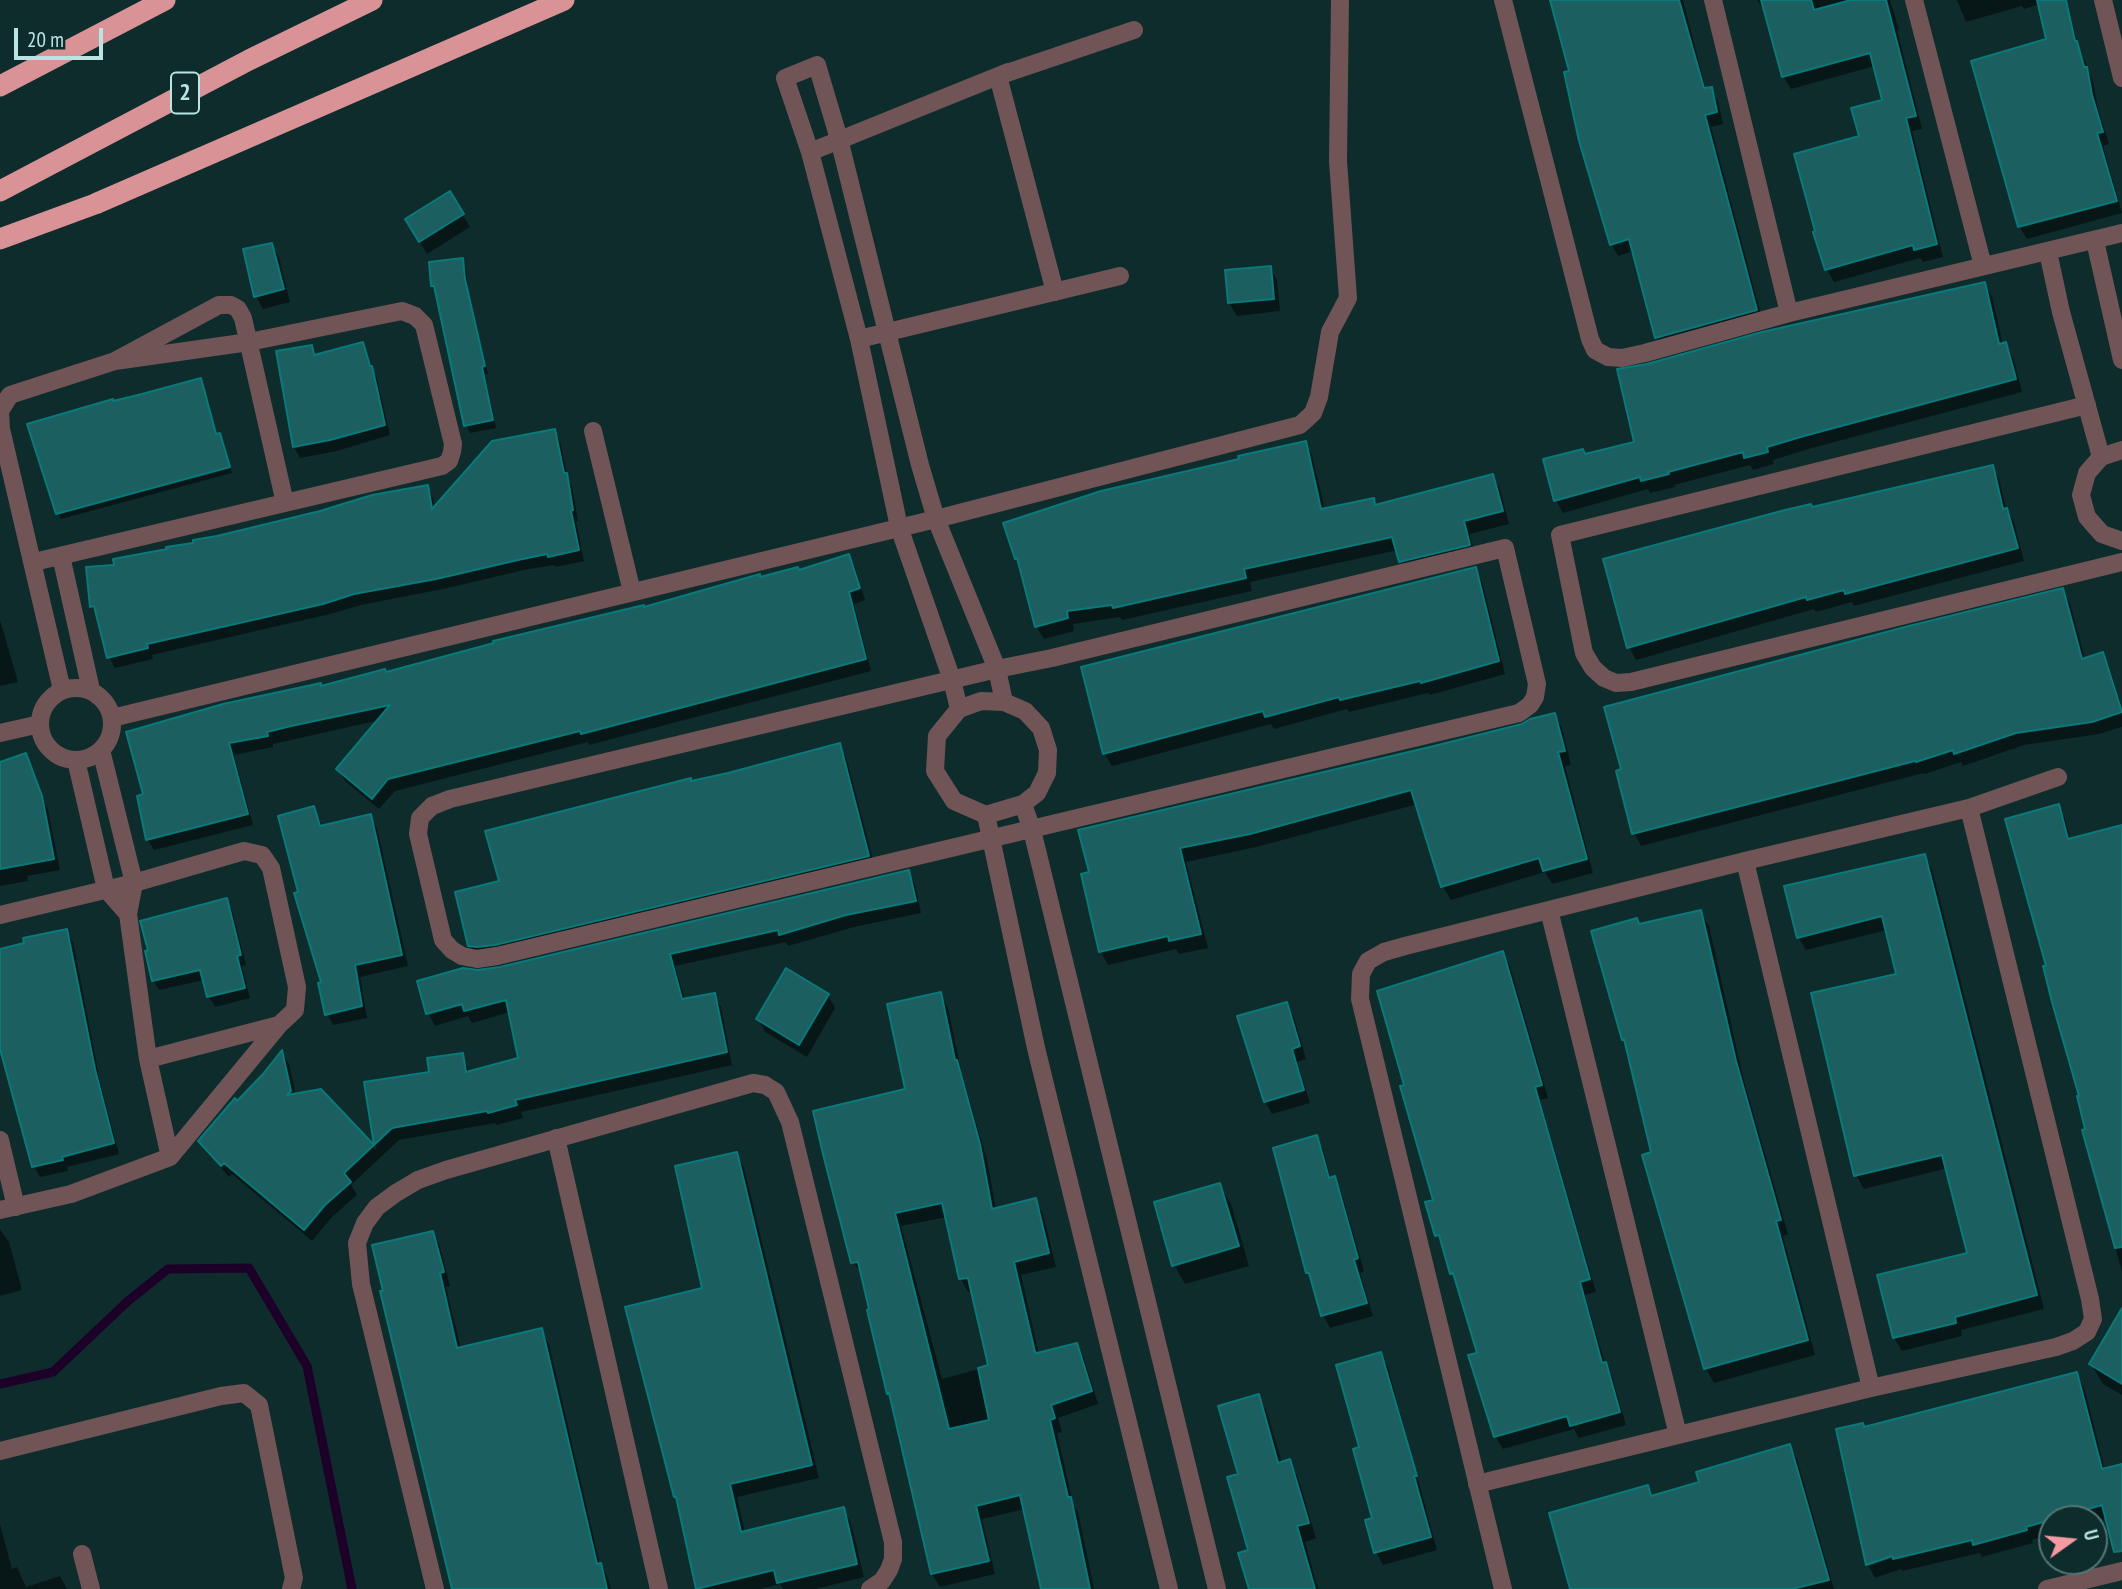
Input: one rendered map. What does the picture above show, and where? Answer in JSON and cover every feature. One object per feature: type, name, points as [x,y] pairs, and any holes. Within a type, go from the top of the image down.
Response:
[{"type":"highway","points":[[0,86],[166,0]]},
{"type":"highway","name":"2","points":[[0,191],[249,60],[372,0]]},
{"type":"highway","points":[[0,239],[95,204],[564,0]]},
{"type":"street","points":[[112,718],[936,519],[1300,425],[1312,412],[1319,397],[1330,332],[1348,298],[1338,161],[1340,0]]},
{"type":"street","points":[[1503,0],[1590,339],[1595,350],[1608,357],[1622,358],[1789,313],[2122,233]]},
{"type":"street","points":[[1713,0],[1789,313]]},
{"type":"street","points":[[1914,0],[1983,267]]},
{"type":"street","points":[[2103,0],[2122,78]]},
{"type":"street","points":[[810,152],[1133,24]]},
{"type":"street","points":[[960,709],[899,527],[859,339],[810,152],[785,78],[817,65],[839,139],[920,465],[936,519],[997,669],[1004,702]]},
{"type":"street","points":[[998,76],[1055,292]]},
{"type":"street","points":[[2095,241],[2122,360]]},
{"type":"street","points":[[2048,251],[2061,312],[2101,457]]},
{"type":"street","points":[[859,339],[1120,276]]},
{"type":"street","points":[[115,361],[219,305],[225,304],[238,309],[250,342],[285,503]]},
{"type":"street","points":[[34,562],[442,466],[449,461],[453,444],[424,325],[415,316],[402,311],[250,342],[115,361],[10,395],[0,411],[1,429],[62,690]]},
{"type":"street","points":[[2087,405],[1560,535],[1584,653],[1593,668],[1604,678],[1616,683],[1631,682],[2122,562]]},
{"type":"street","points":[[593,431],[632,592]]},
{"type":"street","points":[[2122,450],[2101,457],[2087,473],[2081,495],[2087,517],[2102,534],[2122,541]]},
{"type":"street","points":[[1505,548],[1537,684],[1535,697],[1530,705],[1519,713],[498,957],[477,959],[462,956],[443,940],[418,834],[420,818],[432,806],[450,799],[997,669],[1065,655],[1505,548]]},
{"type":"street","points":[[61,556],[91,690]]},
{"type":"street","points":[[81,687],[91,690],[101,697],[112,718],[108,741],[89,758],[76,760],[62,757],[51,750],[43,738],[40,724],[46,703],[62,690],[81,687]]},
{"type":"street","points":[[981,701],[1004,702],[1025,711],[1041,728],[1048,750],[1047,773],[1037,793],[1023,804],[986,815],[954,801],[935,771],[937,736],[960,709],[981,701]]},
{"type":"street","points":[[0,733],[40,724]]},
{"type":"street","points":[[101,750],[134,883],[128,914],[148,1059],[170,1157]]},
{"type":"street","points":[[76,760],[106,889],[128,914]]},
{"type":"street","points":[[1503,1589],[1360,999],[1361,974],[1368,961],[1384,952],[1969,808],[2058,777]]},
{"type":"street","points":[[1023,804],[1032,830],[1217,1589]]},
{"type":"street","points":[[1477,1484],[1871,1388],[2056,1347],[2087,1332],[2093,1319],[2090,1299],[1969,808]]},
{"type":"street","points":[[986,815],[1036,1048],[1169,1589]]},
{"type":"street","points":[[0,915],[134,883],[244,851],[262,855],[271,868],[297,987],[295,1010],[279,1025],[170,1157],[71,1194],[8,1209],[0,1140]]},
{"type":"street","points":[[1745,861],[1871,1388]]},
{"type":"street","points":[[1549,910],[1678,1436]]},
{"type":"street","points":[[148,1059],[279,1025]]},
{"type":"street","points":[[435,1589],[391,1397],[361,1284],[357,1243],[365,1223],[377,1207],[418,1180],[753,1083],[765,1085],[776,1092],[790,1122],[893,1542],[893,1559],[889,1570],[882,1581],[870,1589]]},
{"type":"street","points":[[556,1138],[659,1589]]},
{"type":"street","points":[[0,1451],[221,1396],[244,1393],[259,1405],[294,1578],[291,1589]]},
{"type":"street","points":[[82,1554],[91,1589]]},
{"type":"street","points":[[2047,1589],[2122,1571]]},
{"type":"building","points":[[1550,0],[1679,0],[1704,88],[1712,87],[1717,112],[1705,115],[1757,310],[1655,338],[1629,239],[1610,245],[1579,141],[1564,72],[1569,71]]},
{"type":"building","points":[[1761,0],[1811,0],[1814,10],[1851,0],[1886,0],[1916,116],[1906,118],[1937,244],[1914,250],[1913,245],[1825,270],[1794,154],[1859,136],[1851,108],[1882,100],[1870,53],[1782,77]]},
{"type":"building","points":[[2037,0],[2066,0],[2075,41],[2084,67],[2087,67],[2103,132],[2097,133],[2117,201],[2018,227],[1971,61],[2046,39]]},
{"type":"building","points":[[450,191],[464,214],[419,242],[405,219]]},
{"type":"building","points":[[272,243],[284,289],[254,297],[243,249]]},
{"type":"building","points":[[463,258],[493,420],[464,426],[434,286],[431,286],[429,262]]},
{"type":"building","points":[[1271,266],[1274,299],[1228,303],[1225,270]]},
{"type":"building","points":[[1985,282],[1999,344],[2006,342],[2016,379],[1804,436],[1767,447],[1768,452],[1744,458],[1743,452],[1668,472],[1669,474],[1641,481],[1640,477],[1554,501],[1543,459],[1583,449],[1585,454],[1634,442],[1617,369],[1647,364],[1762,332]]},
{"type":"building","points":[[363,342],[372,366],[385,425],[293,447],[276,351],[312,345],[314,355]]},
{"type":"building","points":[[201,378],[216,434],[220,433],[230,467],[56,514],[27,424],[113,399]]},
{"type":"building","points":[[555,429],[564,473],[567,473],[579,550],[548,557],[547,554],[354,594],[323,604],[147,644],[148,648],[107,658],[94,606],[90,607],[86,567],[114,565],[113,559],[193,543],[193,540],[320,511],[372,495],[428,485],[432,509],[492,441]]},
{"type":"building","points":[[1306,441],[1321,509],[1374,498],[1375,505],[1493,474],[1503,511],[1464,521],[1470,545],[1399,562],[1392,537],[1244,569],[1246,578],[1113,608],[1112,605],[1067,611],[1068,618],[1035,627],[1017,558],[1015,559],[1003,523],[1101,491]]},
{"type":"building","points":[[1993,465],[2003,509],[2007,508],[2018,548],[1845,594],[1844,590],[1807,600],[1806,597],[1627,648],[1603,559],[1785,510],[1811,504],[1812,507]]},
{"type":"building","points":[[849,554],[860,588],[849,592],[866,659],[581,734],[580,731],[388,779],[372,799],[336,769],[390,705],[267,732],[268,736],[229,743],[248,814],[146,840],[137,796],[143,794],[126,732],[223,704],[321,683],[321,686],[385,669],[386,672],[494,643],[493,641],[644,607],[760,574],[760,577],[798,567],[799,570]]},
{"type":"building","points":[[1476,567],[1499,661],[1421,683],[1420,681],[1340,700],[1339,697],[1265,717],[1263,711],[1103,754],[1081,667]]},
{"type":"building","points":[[2063,588],[2082,659],[2103,652],[2122,712],[2092,722],[2016,733],[1954,754],[1953,750],[1916,762],[1632,834],[1616,771],[1621,769],[1604,707]]},
{"type":"building","points":[[1555,713],[1565,751],[1558,752],[1587,859],[1543,871],[1539,858],[1441,887],[1411,790],[1250,834],[1180,848],[1201,934],[1169,941],[1168,936],[1099,952],[1081,874],[1089,872],[1078,830],[1434,746]]},
{"type":"building","points":[[840,743],[869,856],[495,945],[468,946],[455,892],[499,881],[485,831],[691,778],[691,781],[728,773]]},
{"type":"building","points":[[26,753],[42,796],[54,859],[0,869],[0,762]]},
{"type":"building","points":[[2059,804],[2068,839],[2122,825],[2122,1247],[2115,1248],[2082,1130],[2085,1129],[2079,1096],[2052,1002],[2043,966],[2046,966],[2005,819]]},
{"type":"building","points":[[314,806],[320,826],[371,814],[402,955],[355,965],[362,1006],[325,1015],[318,983],[321,982],[294,893],[298,892],[278,816]]},
{"type":"building","points":[[1925,854],[2037,1295],[1955,1317],[1956,1323],[1893,1338],[1877,1275],[1967,1253],[1942,1155],[1854,1176],[1811,993],[1896,974],[1882,916],[1797,938],[1784,886]]},
{"type":"building","points":[[909,870],[916,901],[846,915],[779,935],[778,930],[670,954],[682,999],[715,993],[727,1052],[515,1100],[517,1105],[488,1113],[487,1111],[392,1128],[374,1145],[364,1082],[429,1072],[427,1058],[463,1053],[466,1072],[518,1058],[506,1000],[464,1011],[462,1004],[426,1014],[417,981],[463,968],[478,970],[500,967]]},
{"type":"building","points":[[227,898],[241,955],[237,956],[245,988],[207,997],[200,970],[152,981],[145,951],[148,950],[140,921]]},
{"type":"building","points":[[1701,910],[1736,1061],[1781,1220],[1776,1221],[1808,1340],[1704,1369],[1642,1155],[1651,1152],[1624,1039],[1622,1040],[1591,931],[1637,918],[1639,924]]},
{"type":"building","points":[[67,929],[95,1069],[114,1143],[32,1167],[0,1049],[0,949],[24,943],[23,938]]},
{"type":"building","points":[[1503,951],[1542,1085],[1535,1087],[1590,1279],[1580,1282],[1602,1363],[1606,1362],[1620,1412],[1570,1426],[1567,1416],[1494,1437],[1468,1355],[1477,1353],[1453,1273],[1450,1274],[1439,1235],[1435,1236],[1425,1202],[1433,1200],[1400,1086],[1404,1085],[1377,991]]},
{"type":"building","points":[[786,968],[829,994],[799,1045],[756,1019]]},
{"type":"building","points":[[941,992],[955,1060],[980,1144],[992,1209],[1036,1198],[1049,1253],[1014,1262],[1035,1352],[1077,1343],[1092,1391],[1051,1405],[1055,1418],[1050,1420],[1068,1497],[1071,1497],[1090,1589],[1041,1589],[1020,1495],[976,1506],[989,1561],[931,1574],[867,1310],[869,1309],[858,1262],[851,1263],[813,1111],[905,1089],[887,1004]],"holes":[[[942,1203],[959,1279],[968,1278],[988,1365],[978,1368],[989,1420],[949,1429],[895,1213]]]},
{"type":"building","points":[[1287,1002],[1300,1046],[1292,1049],[1304,1090],[1264,1102],[1237,1016]]},
{"type":"building","points":[[282,1050],[291,1091],[287,1095],[321,1089],[374,1145],[344,1173],[351,1182],[325,1205],[304,1230],[224,1163],[221,1166],[198,1141],[235,1098],[237,1101],[263,1074]]},
{"type":"building","points":[[1317,1135],[1329,1178],[1335,1176],[1358,1258],[1354,1260],[1367,1303],[1321,1316],[1309,1273],[1306,1273],[1273,1148]]},
{"type":"building","points":[[737,1152],[812,1465],[730,1484],[741,1532],[844,1507],[857,1564],[777,1583],[774,1570],[696,1589],[676,1497],[625,1307],[702,1288],[675,1166]]},
{"type":"building","points":[[1220,1183],[1239,1246],[1172,1266],[1154,1202]]},
{"type":"building","points":[[433,1231],[444,1272],[440,1273],[457,1348],[542,1328],[597,1564],[601,1563],[607,1589],[452,1589],[380,1291],[383,1291],[372,1245]]},
{"type":"building","points":[[2122,1308],[2122,1384],[2089,1364]]},
{"type":"building","points":[[1381,1352],[1417,1476],[1414,1476],[1431,1537],[1374,1553],[1365,1520],[1372,1518],[1353,1449],[1359,1447],[1336,1365]]},
{"type":"building","points":[[2077,1372],[2102,1469],[2122,1464],[2122,1551],[2114,1552],[2108,1528],[2108,1505],[2038,1505],[2038,1524],[2026,1527],[2027,1530],[1973,1545],[1972,1540],[1893,1559],[1892,1556],[1866,1565],[1836,1429],[1863,1423],[1864,1427]]},
{"type":"building","points":[[1259,1394],[1278,1463],[1290,1459],[1309,1523],[1297,1526],[1315,1589],[1249,1589],[1238,1553],[1248,1550],[1227,1477],[1238,1474],[1218,1406]]},
{"type":"building","points":[[1790,1444],[1829,1580],[1792,1589],[1570,1589],[1549,1513],[1648,1485],[1651,1496],[1699,1482],[1696,1472]]},
{"type":"waterway","points":[[0,1384],[53,1372],[128,1301],[168,1269],[249,1268],[307,1366],[352,1589]]}]
